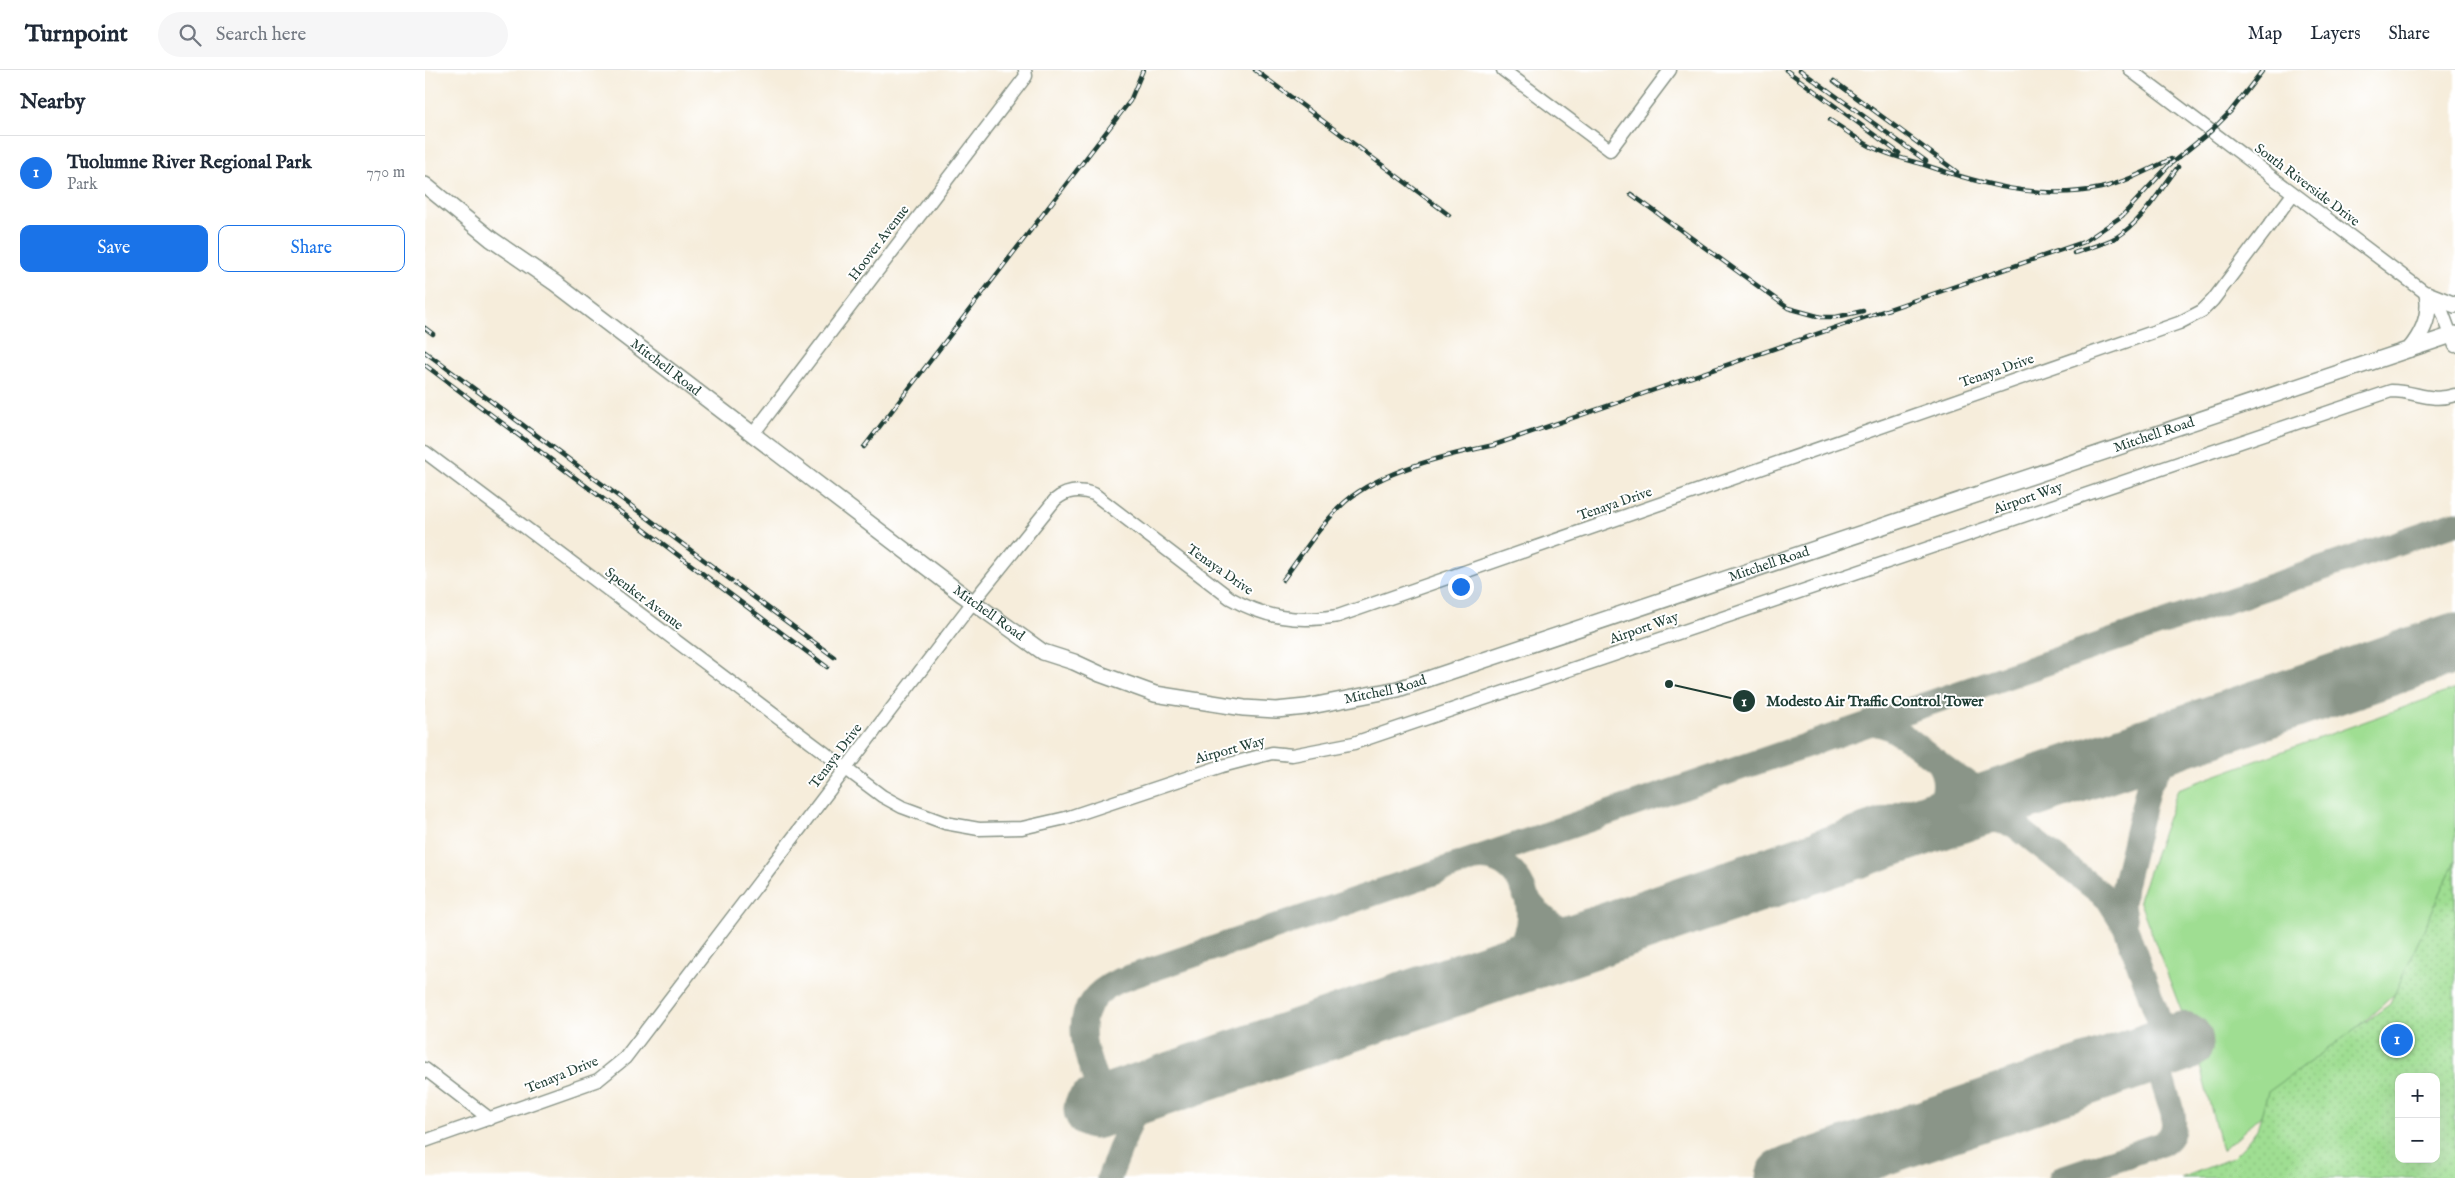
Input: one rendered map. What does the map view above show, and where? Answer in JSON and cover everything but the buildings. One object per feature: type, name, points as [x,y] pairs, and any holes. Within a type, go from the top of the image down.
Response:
[{"type":"main road","name":"Mitchell Road","points":[[425,185],[491,239],[555,283],[973,602],[1043,652],[1074,662],[1100,674],[1155,694],[1252,709],[1276,710],[1330,703],[1398,689],[2410,349],[2454,339]]},
{"type":"main road","points":[[2410,349],[2427,319],[2427,294],[2455,305]]},
{"type":"street","name":"Hoover Avenue","points":[[753,434],[1026,76],[1025,70]]},
{"type":"street","points":[[1503,70],[1610,150],[1669,70]]},
{"type":"street","name":"South Riverside Drive","points":[[2130,70],[2427,294],[2442,312],[2454,339]]},
{"type":"street","name":"Tenaya Drive","points":[[425,1141],[598,1080],[625,1058],[973,602],[1055,500],[1062,495],[1077,490],[1086,491],[1099,498],[1230,598],[1245,607],[1262,614],[1291,620],[1317,620],[1338,616],[2179,324],[2202,310],[2213,300],[2293,194]]},
{"type":"street","name":"Airport Way","points":[[845,769],[882,796],[902,807],[945,823],[1003,829],[1055,822],[1222,766],[1272,754],[1300,754],[1354,743],[2391,392],[2404,391],[2430,399],[2441,399],[2455,394]]},
{"type":"street","name":"Spenker Avenue","points":[[425,452],[845,769]]},
{"type":"street","points":[[425,1069],[490,1119]]},
{"type":"green space","points":[[2455,689],[2455,939],[2222,1151],[2195,1047],[2139,900],[2178,789]]},
{"type":"green space","points":[[2455,861],[2455,1178],[2181,1178],[2232,1158],[2257,1129],[2268,1092],[2390,1004]]},
{"type":"taxiway","points":[[1105,1105],[1087,1053],[1083,1036],[1084,1020],[1089,1006],[1100,992],[1118,981],[2455,523]]},
{"type":"taxiway","points":[[1870,723],[1882,725],[1897,732],[1951,773],[1978,787],[1992,792],[2009,793],[2027,790]]},
{"type":"taxiway","points":[[2125,924],[2122,906],[2124,886],[2148,787],[2159,767],[2170,754],[2202,730]]},
{"type":"taxiway","points":[[1918,827],[1934,815],[1943,797],[1944,778],[1936,760]]},
{"type":"taxiway","points":[[1946,818],[1979,816],[2014,825],[2108,899],[2125,926],[2169,1047]]},
{"type":"taxiway","points":[[1475,859],[1489,859],[1502,864],[1512,872],[1520,882],[1528,908],[1528,921],[1523,941],[1507,961],[1492,972]]},
{"type":"taxiway","points":[[1525,895],[1540,914],[1558,928],[1579,936],[1602,935]]},
{"type":"taxiway","points":[[2061,1178],[2161,1144],[2171,1135],[2174,1123],[2173,1114],[2153,1052]]},
{"type":"taxiway","points":[[1109,1178],[1142,1092]]},
{"type":"runway","points":[[1094,1109],[2455,643]]},
{"type":"runway","points":[[1786,1178],[2183,1042]]},
{"type":"railway","points":[[864,447],[1130,101],[1143,70]]},
{"type":"railway","points":[[1255,70],[1449,215]]},
{"type":"railway","points":[[1786,70],[1899,153]]},
{"type":"railway","points":[[1800,70],[1926,161]]},
{"type":"railway","points":[[2168,166],[2211,131],[2230,112],[2263,70]]},
{"type":"railway","points":[[1834,81],[1957,172]]},
{"type":"railway","points":[[1830,120],[1863,142],[1887,154],[1988,184],[2032,191],[2055,193],[2101,188],[2128,179],[2171,159]]},
{"type":"railway","points":[[1283,580],[1312,539],[1336,511],[1360,491],[1377,481],[1416,465],[1494,445],[2084,242],[2122,216],[2172,162]]},
{"type":"railway","points":[[2074,253],[2117,237],[2135,223],[2151,205],[2178,167]]},
{"type":"railway","points":[[1631,194],[1788,308],[1821,317],[1836,317],[1863,311]]},
{"type":"railway","points":[[425,328],[433,334]]},
{"type":"railway","points":[[425,352],[834,657]]},
{"type":"railway","points":[[425,365],[827,667]]},
{"type":"place","name":"Modesto Air Traffic Control Tower","points":[[1669,684]]},
{"type":"place","name":"Tuolumne River Regional Park","points":[[2397,1040]]}]
